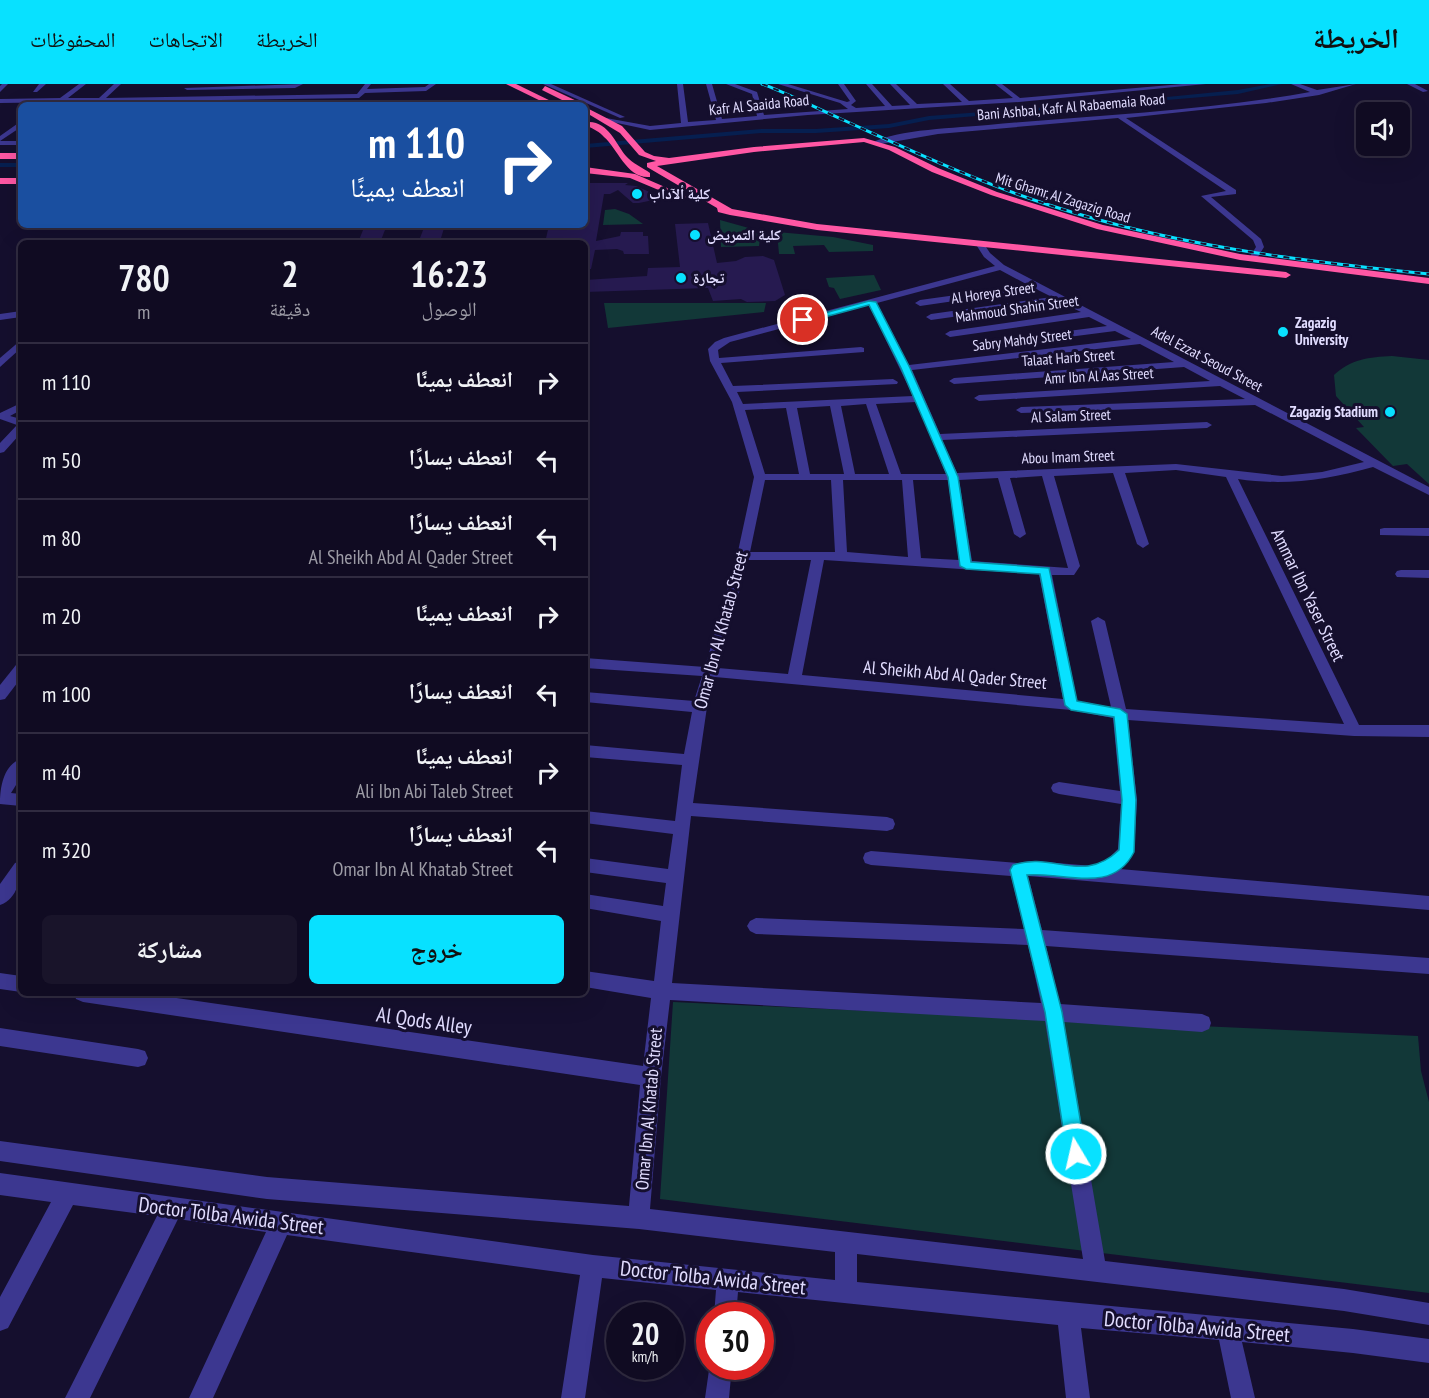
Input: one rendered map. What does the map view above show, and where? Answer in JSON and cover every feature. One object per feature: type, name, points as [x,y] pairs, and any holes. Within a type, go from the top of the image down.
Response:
[{"type":"highway","points":[[510,84],[534,94]]},
{"type":"highway","points":[[517,84],[549,102]]},
{"type":"highway","points":[[530,84],[548,86]]},
{"type":"highway","points":[[537,84],[548,86],[573,102]]},
{"type":"highway","points":[[588,111],[628,136]]},
{"type":"highway","points":[[588,122],[597,127],[608,139],[613,156]]},
{"type":"highway","points":[[588,134],[597,127]]},
{"type":"highway","points":[[588,134],[608,139]]},
{"type":"highway","name":"Mit Ghamr, Al Zagazig Road","points":[[628,136],[636,150],[642,155],[656,159],[696,157]]},
{"type":"highway","name":"Mit Ghamr, Al Zagazig Road","points":[[730,212],[651,165],[696,157],[852,140],[875,143],[951,177],[1032,207],[1125,234],[1205,251],[1429,281]]},
{"type":"highway","points":[[0,156],[18,156]]},
{"type":"highway","points":[[588,167],[613,156],[628,162],[669,190]]},
{"type":"highway","points":[[588,169],[632,176],[669,190]]},
{"type":"highway","points":[[0,182],[18,181]]},
{"type":"highway","name":"Mit Ghamr, Al Zagazig Road","points":[[669,190],[730,212],[798,225],[1429,288]]},
{"type":"highway","points":[[1205,251],[1244,261],[1250,266],[1233,270]]},
{"type":"highway","points":[[1298,265],[1295,269],[1310,277]]},
{"type":"street","points":[[0,90],[5,84]]},
{"type":"street","points":[[62,100],[82,84]]},
{"type":"street","points":[[0,101],[359,96],[369,84]]},
{"type":"street","points":[[364,91],[426,89],[433,84]]},
{"type":"street","points":[[680,84],[685,125]]},
{"type":"street","points":[[709,84],[720,122]]},
{"type":"street","points":[[729,84],[754,93],[761,118]]},
{"type":"street","points":[[782,84],[847,105],[854,110]]},
{"type":"street","points":[[841,84],[853,101],[847,105]]},
{"type":"street","points":[[869,84],[890,108]]},
{"type":"street","points":[[893,84],[916,108]]},
{"type":"street","points":[[946,84],[969,104]]},
{"type":"street","points":[[998,84],[1019,100]]},
{"type":"street","name":"Kafr Al Saaida Road","points":[[628,136],[633,132],[648,128],[1203,84]]},
{"type":"street","points":[[1294,84],[1319,93]]},
{"type":"street","name":"Bani Ashbal, Kafr Al Rabaemaia Road","points":[[932,133],[1243,107],[1319,93],[1353,84]]},
{"type":"street","points":[[1410,84],[1425,91]]},
{"type":"street","points":[[263,97],[269,85]]},
{"type":"street","points":[[185,86],[299,85]]},
{"type":"street","points":[[290,97],[299,85]]},
{"type":"street","points":[[548,86],[586,102]]},
{"type":"street","points":[[23,91],[35,91],[44,87]]},
{"type":"street","points":[[100,99],[112,89],[120,87]]},
{"type":"street","points":[[343,96],[349,87]]},
{"type":"street","points":[[0,90],[12,91]]},
{"type":"street","points":[[65,90],[75,90]]},
{"type":"street","points":[[326,96],[332,90]]},
{"type":"street","points":[[174,102],[178,98]]},
{"type":"street","points":[[134,102],[137,99]]},
{"type":"street","points":[[588,103],[648,128]]},
{"type":"street","points":[[1119,116],[1233,192],[1205,196],[1257,239],[1260,247],[1253,258]]},
{"type":"street","name":"Kafr Al Saaida Road","points":[[606,120],[648,128]]},
{"type":"street","points":[[0,125],[18,125]]},
{"type":"street","points":[[0,139],[18,126]]},
{"type":"street","points":[[0,130],[12,130]]},
{"type":"street","points":[[852,140],[932,133]]},
{"type":"street","points":[[875,143],[932,133]]},
{"type":"street","points":[[0,143],[18,143]]},
{"type":"street","name":"Adel Ezzat Seoud Street","points":[[979,243],[987,255],[1000,267],[1429,492]]},
{"type":"street","points":[[760,477],[738,407],[715,361],[713,350],[722,342],[1000,267]]},
{"type":"street","points":[[920,303],[1036,286]]},
{"type":"street","name":"Al Horeya Street","points":[[931,317],[1060,299]]},
{"type":"street","points":[[872,302],[906,368],[953,477],[966,566]]},
{"type":"street","points":[[0,317],[18,314]]},
{"type":"street","name":"Mahmoud Shahin Street","points":[[950,334],[1089,314]]},
{"type":"street","points":[[982,345],[1115,328]]},
{"type":"street","name":"Sabry Mahdy Street","points":[[906,368],[1088,360],[1141,341]]},
{"type":"street","points":[[0,363],[18,347]]},
{"type":"street","points":[[0,349],[12,352]]},
{"type":"street","points":[[715,361],[861,350]]},
{"type":"street","name":"Talaat Harb Street","points":[[954,381],[1088,360],[1185,364]]},
{"type":"street","points":[[730,389],[893,382]]},
{"type":"street","name":"Amr Ibn Al Aas Street","points":[[979,398],[1222,383]]},
{"type":"street","points":[[779,387],[805,477]]},
{"type":"street","points":[[738,407],[919,399]]},
{"type":"street","points":[[870,401],[902,477],[915,562]]},
{"type":"street","points":[[1021,410],[1257,402]]},
{"type":"street","points":[[835,403],[844,477],[841,556]]},
{"type":"street","points":[[1,413],[18,409]]},
{"type":"street","points":[[1,413],[18,423]]},
{"type":"street","name":"Al Salam Street","points":[[936,437],[1207,425]]},
{"type":"street","points":[[0,450],[18,429]]},
{"type":"street","name":"Abou Imam Street","points":[[760,477],[953,477],[1189,468],[1271,479],[1310,478],[1374,463]]},
{"type":"street","points":[[1118,470],[1143,544]]},
{"type":"street","points":[[743,556],[841,556],[1071,572],[1074,569],[1047,473]]},
{"type":"street","name":"Ammar Ibn Yaser Street","points":[[1230,474],[1354,730]]},
{"type":"street","points":[[1003,475],[1020,534]]},
{"type":"street","name":"Omar Ibn Al Khatab Street","points":[[639,1218],[660,991],[672,915],[690,760],[700,707],[743,556],[752,504],[760,477]]},
{"type":"street","points":[[1384,532],[1429,532]]},
{"type":"street","points":[[794,680],[818,556]]},
{"type":"street","points":[[1045,571],[1071,705]]},
{"type":"street","points":[[1401,574],[1429,574]]},
{"type":"street","points":[[1094,874],[1113,865],[1126,852],[1129,800],[1120,714],[1098,621]]},
{"type":"street","name":"Al Sheikh Abd Al Qader Street","points":[[588,663],[1071,705],[1120,714],[1354,730],[1429,731]]},
{"type":"street","points":[[0,695],[18,672]]},
{"type":"street","points":[[588,697],[700,707]]},
{"type":"street","points":[[588,751],[690,760]]},
{"type":"street","points":[[18,770],[0,797],[18,800]]},
{"type":"street","points":[[1059,788],[1107,794],[1129,800]]},
{"type":"street","points":[[685,809],[887,824]]},
{"type":"street","points":[[588,817],[682,828]]},
{"type":"street","points":[[871,858],[1018,870],[1033,868],[1429,903]]},
{"type":"street","points":[[588,865],[676,877]]},
{"type":"street","points":[[1018,870],[1053,1012],[1096,1271]]},
{"type":"street","points":[[10,889],[18,874]]},
{"type":"street","points":[[588,901],[672,915]]},
{"type":"street","points":[[756,926],[863,927],[1034,937],[1429,966]]},
{"type":"street","points":[[588,979],[660,991],[1053,1012],[1202,1023]]},
{"type":"street","points":[[0,981],[18,984]]},
{"type":"street","name":"Al Qods Alley","points":[[104,996],[651,1077]]},
{"type":"street","points":[[0,1037],[138,1058]]},
{"type":"street","name":"Doctor Tolba Awida Street","points":[[0,1151],[267,1188],[639,1218],[1344,1300],[1429,1314]]},
{"type":"street","name":"Doctor Tolba Awida Street","points":[[0,1184],[593,1266],[1429,1351]]},
{"type":"street","points":[[0,1320],[67,1194]]},
{"type":"street","points":[[76,1398],[172,1209]]},
{"type":"street","points":[[201,1398],[282,1222]]},
{"type":"street","points":[[846,1242],[846,1291]]},
{"type":"street","points":[[573,1398],[593,1266]]},
{"type":"street","points":[[726,1302],[728,1279]]},
{"type":"street","points":[[1068,1315],[1078,1398]]},
{"type":"street","points":[[1228,1330],[1243,1398]]},
{"type":"street","points":[[717,1398],[719,1380]]},
{"type":"green space","points":[[615,209],[629,214],[643,224],[603,225],[605,210]]},
{"type":"green space","points":[[720,220],[756,230],[760,238],[759,246],[721,247]]},
{"type":"green space","points":[[777,232],[833,237],[873,245],[873,251],[829,252],[824,245],[793,246],[795,254],[779,254]]},
{"type":"green space","points":[[874,275],[881,290],[840,299],[834,288],[829,287],[826,278]]},
{"type":"green space","points":[[604,303],[766,303],[764,312],[608,328]]},
{"type":"green space","name":"Zagazig Stadium","points":[[1392,356],[1429,360],[1429,484],[1407,464],[1393,466],[1356,428],[1364,427],[1336,396],[1334,375],[1347,365],[1376,357]]},
{"type":"green space","points":[[673,1002],[1418,1036],[1421,1071],[1429,1102],[1429,1293],[660,1199]]},
{"type":"building","points":[[588,183],[628,183],[625,185],[636,186],[663,198],[633,203],[618,190],[604,194],[596,241],[620,236],[621,232],[643,232],[643,236],[648,236],[649,254],[624,254],[623,251],[617,249],[595,250],[591,269],[588,269],[588,240],[546,240],[548,228],[588,228]]},
{"type":"building","name":"تجارة","points":[[708,223],[717,263],[763,256],[774,260],[785,295],[775,301],[747,302],[741,299],[713,301],[708,288],[588,292],[588,280],[647,276],[648,268],[680,267],[675,224]]},
{"type":"building","points":[[364,228],[386,228],[381,240],[359,240]]},
{"type":"building","points":[[424,228],[444,228],[441,238],[420,238]]},
{"type":"waterway","points":[[588,146],[761,131],[816,131],[889,126],[929,118],[1126,103],[1238,92],[1279,84]]},
{"type":"waterway","points":[[0,165],[18,165]]},
{"type":"railway","points":[[762,84],[968,175],[1046,204],[1093,218],[1236,250],[1429,274]]},
{"type":"place","name":"كلية ألآداب","points":[[637,194]]},
{"type":"place","name":"كلية التمريض","points":[[695,235]]},
{"type":"place","name":"تجارة","points":[[681,278]]},
{"type":"place","name":"Zagazig University","points":[[1283,332]]},
{"type":"place","name":"Zagazig Stadium","points":[[1390,412]]},
{"type":"route","points":[[803,320],[872,302],[906,368],[953,477],[966,566],[1045,571],[1071,705],[1120,714],[1129,800],[1126,852],[1113,865],[1094,874],[1033,868],[1018,870],[1053,1012],[1076,1154]]}]
